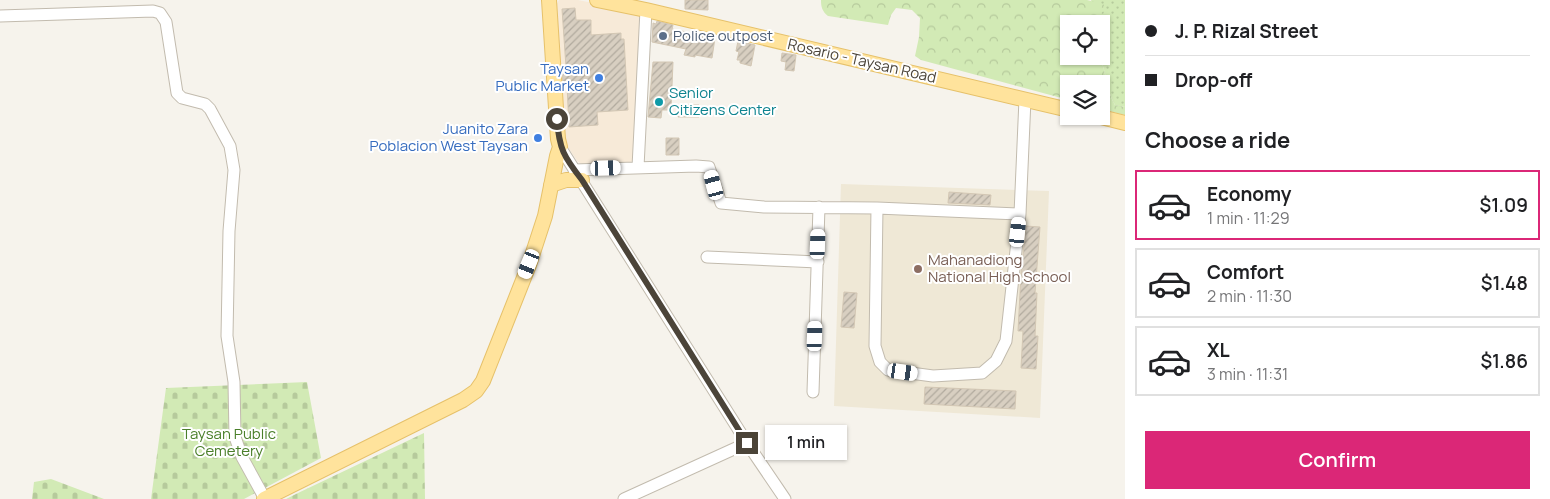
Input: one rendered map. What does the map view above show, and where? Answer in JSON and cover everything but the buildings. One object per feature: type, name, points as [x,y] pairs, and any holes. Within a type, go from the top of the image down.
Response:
[{"type":"main road","points":[[264,499],[464,400],[476,391],[483,381],[529,264],[545,216],[560,147],[549,0]]},
{"type":"main road","name":"Rosario - Taysan Road","points":[[597,0],[1060,108]]},
{"type":"main road","points":[[1110,119],[1125,123]]},
{"type":"main road","points":[[552,185],[578,175]]},
{"type":"street","points":[[638,167],[646,10]]},
{"type":"street","points":[[0,16],[153,11],[160,14],[166,22],[177,93],[182,98],[205,104],[210,109],[230,146],[234,170],[229,231],[227,336],[234,382],[236,437],[242,457],[264,499]]},
{"type":"street","points":[[877,208],[875,346],[880,362],[888,370],[933,376],[982,373],[996,361],[1006,341],[1020,214],[1025,99]]},
{"type":"street","points":[[560,147],[747,443],[785,499]]},
{"type":"street","points":[[578,175],[638,167],[709,167],[721,203],[1020,214]]},
{"type":"street","points":[[813,392],[818,262],[825,207]]},
{"type":"street","points":[[707,257],[818,262]]},
{"type":"street","points":[[624,499],[747,443]]},
{"type":"shaded area","name":"Taysan Public Market","points":[[559,0],[578,0],[634,11],[640,16],[634,159],[630,163],[584,165],[578,162],[565,143],[555,7]]},
{"type":"shaded area","points":[[841,184],[1049,191],[1040,418],[834,406]]},
{"type":"green space","points":[[821,0],[1087,0],[1103,4],[1106,8],[1100,15],[1060,15],[1060,65],[1103,65],[1105,75],[1060,75],[1060,98],[921,60],[915,56],[920,18],[912,10],[896,8],[891,15],[888,25],[828,16],[821,5]]},
{"type":"green space","points":[[1091,0],[1125,0],[1125,107],[1115,105],[1110,93],[1110,75],[1105,75],[1103,65],[1110,65],[1110,15],[1096,15]]},
{"type":"green space","points":[[1110,93],[1115,105],[1125,107],[1125,115],[1110,111]]},
{"type":"green space","name":"Taysan Public Cemetery","points":[[307,382],[321,458],[244,499],[151,499],[166,388]]},
{"type":"green space","name":"Taysan Public Cemetery","points":[[424,433],[425,499],[286,499],[298,493]]},
{"type":"green space","points":[[51,479],[104,499],[32,499],[34,482]]},
{"type":"place","name":"Police outpost","points":[[663,36]]},
{"type":"place","name":"Taysan Public Market","points":[[599,78]]},
{"type":"place","name":"Senior Citizens Center","points":[[659,102]]},
{"type":"place","name":"Juanito Zara Poblacion West Taysan","points":[[538,138]]},
{"type":"place","name":"Mahanadiong National High School","points":[[918,269]]},
{"type":"route","points":[[557,119],[558,139],[567,159],[747,443]]}]
